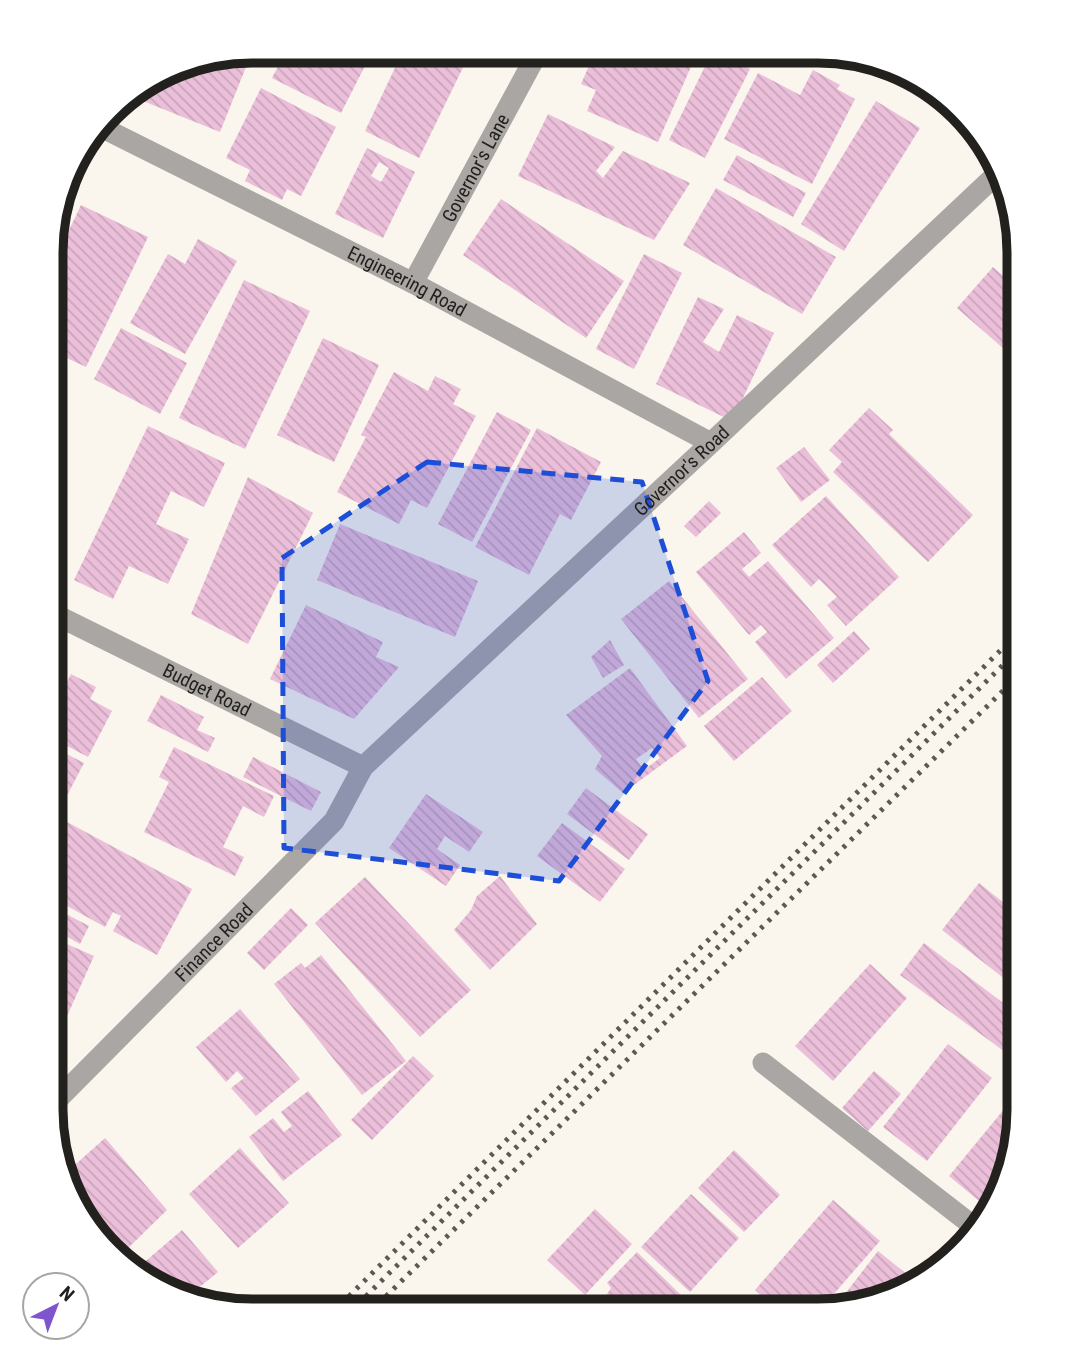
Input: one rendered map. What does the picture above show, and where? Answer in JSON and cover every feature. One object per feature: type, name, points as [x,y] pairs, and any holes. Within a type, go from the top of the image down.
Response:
[{"type":"street","name":"Governor's Lane","points":[[413,283],[532,63]]},
{"type":"street","name":"Engineering Road","points":[[107,130],[413,283],[711,443]]},
{"type":"street","name":"Governor's Road","points":[[363,767],[992,178]]},
{"type":"street","name":"Budget Road","points":[[63,618],[363,767]]},
{"type":"street","name":"Finance Road","points":[[63,1088],[334,821],[363,767]]},
{"type":"street","points":[[763,1063],[969,1223]]},
{"type":"highlighted area","points":[[427,462],[642,482],[708,681],[559,881],[284,848],[282,558]]},
{"type":"building","points":[[280,63],[366,64],[341,113],[272,78]]},
{"type":"building","points":[[397,63],[465,63],[419,158],[365,131]]},
{"type":"building","points":[[590,63],[693,63],[658,142],[587,111],[596,90],[581,84]]},
{"type":"building","points":[[707,63],[738,63],[750,69],[705,158],[669,140]]},
{"type":"building","points":[[239,64],[246,67],[220,132],[143,101],[157,88],[203,69]]},
{"type":"building","points":[[813,70],[840,85],[837,89],[855,99],[812,184],[724,139],[758,73],[800,95]]},
{"type":"building","points":[[261,88],[336,127],[301,196],[287,189],[282,200],[245,181],[250,170],[226,158]]},
{"type":"building","points":[[876,101],[920,128],[844,251],[801,224]]},
{"type":"building","points":[[548,114],[615,147],[596,171],[603,178],[623,151],[690,183],[654,240],[518,176]]},
{"type":"building","points":[[367,148],[415,172],[383,238],[335,214]],"holes":[[[379,162],[389,168],[381,182],[371,176]]]},
{"type":"building","points":[[737,155],[806,193],[793,217],[723,180]]},
{"type":"building","points":[[716,188],[836,257],[802,314],[683,245]]},
{"type":"building","points":[[501,199],[624,281],[586,338],[463,255]]},
{"type":"building","points":[[81,205],[148,237],[86,367],[63,356],[64,241]]},
{"type":"building","points":[[198,239],[237,261],[185,354],[130,323],[168,254],[185,264]]},
{"type":"building","points":[[644,254],[682,273],[634,369],[596,349]]},
{"type":"building","points":[[993,267],[1007,279],[1007,352],[957,308]]},
{"type":"building","points":[[244,280],[310,311],[245,449],[179,418]]},
{"type":"building","points":[[698,297],[724,309],[703,342],[719,352],[737,315],[774,333],[732,421],[656,384]]},
{"type":"building","points":[[121,328],[187,363],[160,414],[94,379]]},
{"type":"building","points":[[323,338],[379,365],[334,462],[277,435]]},
{"type":"building","points":[[394,372],[428,391],[435,376],[461,389],[453,404],[476,416],[427,508],[411,500],[399,524],[337,492],[366,437],[361,435]]},
{"type":"building","points":[[869,408],[893,430],[889,434],[973,515],[928,562],[833,472],[842,462],[829,450]]},
{"type":"building","points":[[497,412],[531,430],[472,542],[438,524]]},
{"type":"building","points":[[148,426],[225,463],[204,507],[171,491],[156,524],[189,539],[168,584],[129,566],[113,599],[74,580]]},
{"type":"building","points":[[537,428],[601,462],[571,520],[560,514],[529,575],[475,547]]},
{"type":"building","points":[[804,447],[830,480],[801,502],[776,468]]},
{"type":"building","points":[[248,477],[313,513],[248,644],[191,614]]},
{"type":"building","points":[[826,496],[899,577],[846,626],[827,605],[837,597],[819,579],[811,587],[772,545]]},
{"type":"building","points":[[709,501],[721,513],[696,537],[684,526]]},
{"type":"building","points":[[340,524],[478,581],[455,637],[317,580]]},
{"type":"building","points":[[744,532],[761,553],[742,569],[749,577],[768,561],[834,638],[786,679],[755,642],[767,632],[761,625],[749,635],[696,572]]},
{"type":"building","points":[[669,581],[748,679],[699,718],[621,619]]},
{"type":"building","points":[[306,605],[383,642],[376,657],[399,667],[354,719],[270,679]]},
{"type":"building","points":[[854,631],[870,649],[833,683],[817,665]]},
{"type":"building","points":[[610,640],[624,665],[603,678],[591,657]]},
{"type":"building","points":[[630,668],[687,746],[623,793],[595,769],[602,756],[566,715]],"holes":[[[652,748],[660,758],[644,770],[636,759]]]},
{"type":"building","points":[[71,674],[96,687],[90,699],[112,711],[88,757],[63,744],[63,685],[65,686]]},
{"type":"building","points":[[762,677],[792,711],[734,761],[704,726]]},
{"type":"building","points":[[161,695],[204,717],[197,730],[215,738],[208,752],[147,721]]},
{"type":"building","points":[[174,747],[274,796],[264,817],[243,806],[223,847],[244,857],[235,876],[144,832],[169,782],[159,777]]},
{"type":"building","points":[[63,752],[84,763],[63,803]]},
{"type":"building","points":[[253,757],[321,792],[311,811],[243,777]]},
{"type":"building","points":[[586,788],[648,834],[629,860],[567,814]]},
{"type":"building","points":[[426,794],[483,832],[469,852],[445,836],[437,849],[460,865],[446,886],[389,848]]},
{"type":"building","points":[[67,822],[192,889],[157,955],[113,931],[121,916],[113,912],[105,927],[63,904],[63,829]]},
{"type":"building","points":[[562,823],[625,869],[600,902],[537,856]]},
{"type":"building","points":[[500,876],[537,924],[490,970],[454,930],[471,910],[477,896]]},
{"type":"building","points":[[365,877],[471,990],[420,1037],[315,923]]},
{"type":"building","points":[[979,883],[1007,905],[1007,981],[942,930]]},
{"type":"building","points":[[291,908],[308,925],[264,970],[247,953]]},
{"type":"building","points":[[63,912],[89,926],[80,944],[63,935]]},
{"type":"building","points":[[63,942],[94,956],[63,1025]]},
{"type":"building","points":[[924,943],[1007,1006],[1007,1053],[900,975]]},
{"type":"building","points":[[321,955],[406,1061],[362,1095],[274,984],[301,963],[305,968]]},
{"type":"building","points":[[870,964],[907,998],[833,1081],[795,1046]]},
{"type":"building","points":[[240,1009],[300,1079],[256,1116],[231,1088],[244,1078],[237,1071],[226,1082],[196,1047]]},
{"type":"building","points":[[948,1044],[992,1078],[927,1161],[883,1127]]},
{"type":"building","points":[[413,1056],[434,1076],[372,1140],[351,1120]]},
{"type":"building","points":[[874,1071],[901,1094],[868,1131],[842,1108]]},
{"type":"building","points":[[308,1091],[342,1135],[283,1181],[249,1137],[273,1118],[284,1132],[292,1126],[281,1112]]},
{"type":"building","points":[[1007,1106],[1007,1123],[997,1171],[982,1203],[949,1176]]},
{"type":"building","points":[[105,1138],[167,1210],[126,1250],[88,1205],[72,1168]]},
{"type":"building","points":[[240,1148],[289,1203],[238,1248],[189,1194]]},
{"type":"building","points":[[734,1150],[780,1195],[744,1232],[698,1188]]},
{"type":"building","points":[[691,1194],[739,1238],[690,1292],[641,1247]]},
{"type":"building","points":[[833,1200],[880,1241],[829,1299],[765,1299],[755,1290]]},
{"type":"building","points":[[595,1209],[632,1244],[585,1295],[547,1260]]},
{"type":"building","points":[[182,1230],[218,1272],[196,1290],[168,1280],[142,1264]]},
{"type":"building","points":[[878,1251],[909,1276],[879,1289],[843,1297]]},
{"type":"building","points":[[637,1252],[681,1295],[677,1299],[604,1299],[611,1288],[607,1283]]},
{"type":"railway","points":[[346,1299],[1007,644]]},
{"type":"railway","points":[[363,1299],[1007,661]]},
{"type":"railway","points":[[383,1299],[1007,687]]}]
